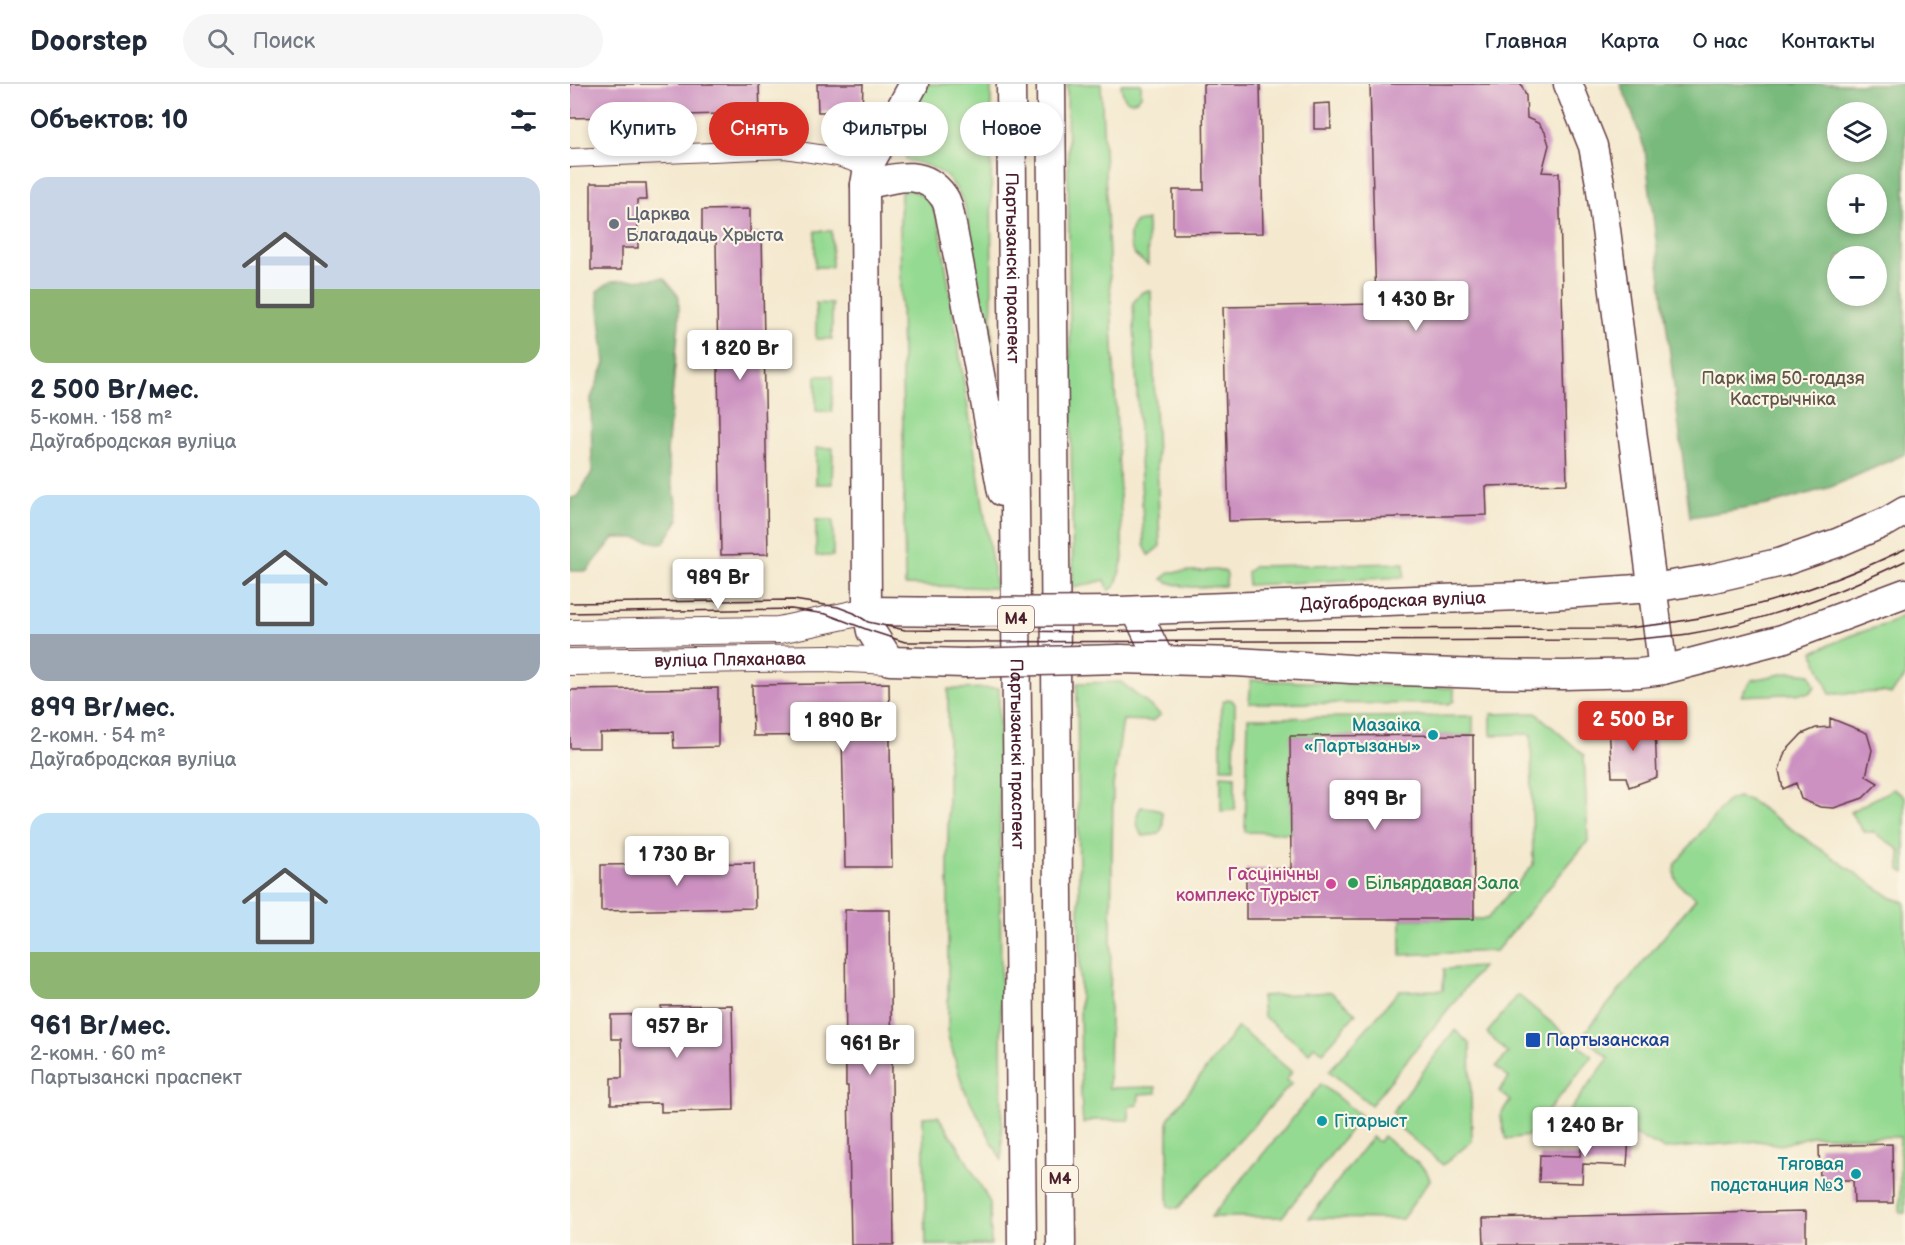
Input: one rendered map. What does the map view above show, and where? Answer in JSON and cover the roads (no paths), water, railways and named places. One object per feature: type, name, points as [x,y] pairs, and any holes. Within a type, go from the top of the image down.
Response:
[{"type":"main road","points":[[914,84],[867,176],[867,611],[871,631],[890,661],[965,663],[1120,659],[1236,662],[1362,670],[1552,675],[1640,673],[1663,670],[1782,639],[1905,593]]},
{"type":"main road","name":"Партызанскі праспект","points":[[1011,84],[1022,1245]]},
{"type":"main road","name":"М4","points":[[1051,84],[1061,1245]]},
{"type":"main road","points":[[1568,84],[1593,146],[1600,183],[1663,670]]},
{"type":"main road","points":[[867,176],[912,177],[929,181],[945,198],[952,225],[1016,569]]},
{"type":"main road","name":"Даўгабродская вуліца","points":[[867,611],[1128,611],[1549,595],[1652,588],[1709,579],[1782,562],[1837,543],[1888,521],[1905,511]]},
{"type":"main road","name":"вуліца Пляханава","points":[[570,633],[779,630],[867,611]]},
{"type":"main road","points":[[1128,611],[1160,660]]},
{"type":"main road","name":"вуліца Пляханава","points":[[570,662],[827,658],[890,661]]},
{"type":"street","points":[[570,158],[785,149],[838,157],[867,176]]},
{"type":"tram line","points":[[570,603],[794,600],[838,607],[868,622],[905,630],[1092,632],[1235,629],[1627,628],[1700,618],[1770,601],[1838,578],[1905,549]]},
{"type":"tram line","points":[[570,613],[791,609],[826,614],[905,642],[1624,640],[1688,634],[1744,622],[1853,585],[1905,561]]},
{"type":"place","name":"Царква Благадаць Хрыста","points":[[614,224]]},
{"type":"place","name":"Мазаіка «Партызаны»","points":[[1433,735]]},
{"type":"place","name":"Більярдавая Зала","points":[[1353,883]]},
{"type":"place","name":"Гасцінічны комплекс Турыст","points":[[1331,884]]},
{"type":"place","name":"Партызанская","points":[[1533,1040]]},
{"type":"place","name":"Гітарыст","points":[[1322,1121]]},
{"type":"place","name":"Тяговая подстанция №3","points":[[1856,1174]]},
{"type":"park label","name":"Парк імя 50-годдзя Кастрычніка","points":[[1783,388]]}]
